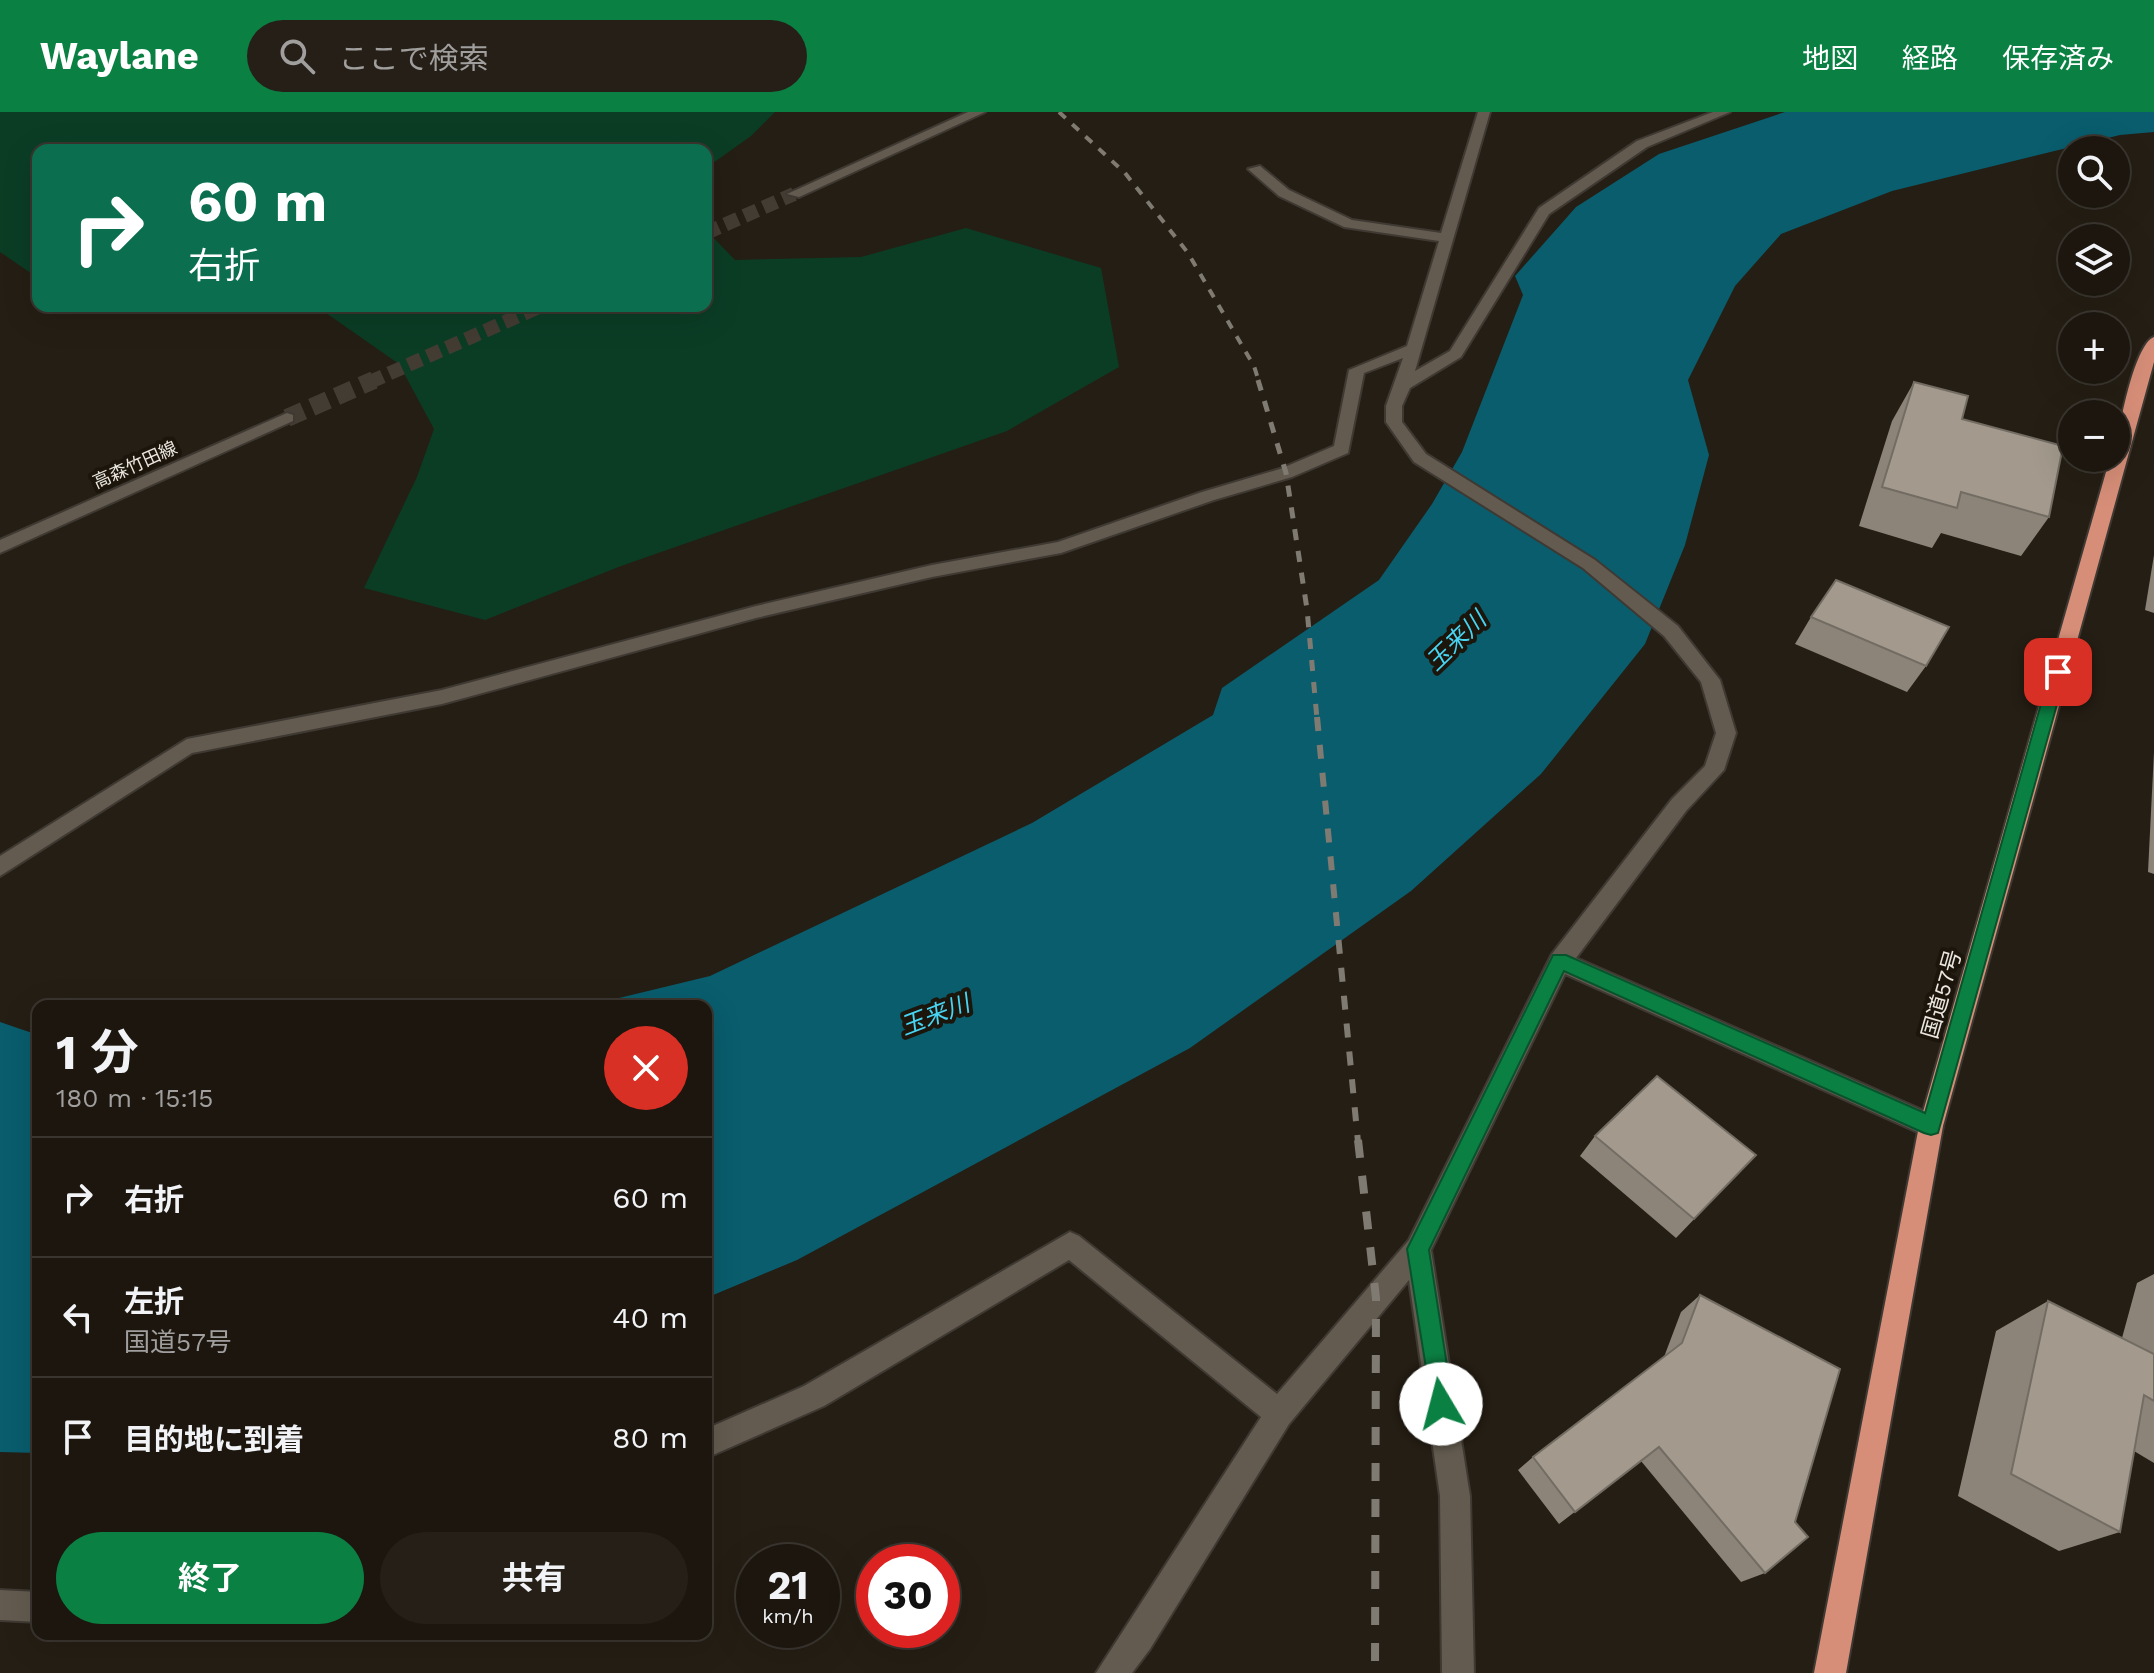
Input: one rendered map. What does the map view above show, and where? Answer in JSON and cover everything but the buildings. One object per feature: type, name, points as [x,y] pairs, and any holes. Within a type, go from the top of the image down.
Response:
[{"type":"highway","name":"国道57号","points":[[1830,1673],[1931,1126],[2143,370],[2154,342]]},
{"type":"street","points":[[794,194],[979,112]]},
{"type":"street","points":[[1112,1673],[1139,1638],[1279,1414],[1418,1249],[1560,961],[1679,805],[1714,770],[1726,733],[1710,680],[1671,631],[1589,564],[1420,458],[1394,422],[1394,406],[1403,385],[1484,112]]},
{"type":"street","points":[[1403,385],[1456,354],[1544,211],[1642,144],[1724,112]]},
{"type":"street","points":[[1255,169],[1284,193],[1349,224],[1445,238]]},
{"type":"street","points":[[0,867],[187,747],[442,697],[756,612],[932,571],[1061,547],[1208,496],[1286,473],[1342,449],[1357,370],[1413,349]]},
{"type":"street","name":"高森竹田線","points":[[0,547],[287,418]]},
{"type":"street","points":[[1560,961],[1931,1126]]},
{"type":"street","points":[[712,1441],[814,1396],[1070,1245],[1279,1414]]},
{"type":"street","points":[[1418,1249],[1455,1496],[1458,1673]]},
{"type":"street","points":[[0,1605],[32,1607]]},
{"type":"green space","points":[[0,112],[775,112],[751,136],[712,164],[712,144],[32,144],[32,274],[0,252]]},
{"type":"green space","points":[[966,228],[1101,268],[1119,367],[1007,431],[621,566],[485,620],[364,588],[417,477],[434,429],[399,364],[325,312],[712,312],[712,236],[735,260],[861,257]]},
{"type":"water","name":"玉来川","points":[[1785,112],[2154,112],[2154,132],[2116,136],[2058,136],[2058,150],[1892,191],[1781,234],[1735,286],[1688,380],[1709,455],[1685,545],[1645,644],[1541,774],[1411,891],[1190,1048],[797,1260],[712,1295],[712,1000],[611,1000],[710,976],[1032,823],[1213,715],[1222,688],[1379,580],[1432,504],[1462,452],[1523,295],[1515,276],[1576,207],[1659,154]]},
{"type":"water","points":[[0,1022],[32,1033],[32,1453],[0,1452]]},
{"type":"tunnel","points":[[712,230],[794,194]]},
{"type":"tunnel","points":[[370,382],[528,312]]},
{"type":"tunnel","points":[[287,418],[374,380]]},
{"type":"railway","points":[[1059,112],[1125,173],[1188,253],[1254,366],[1259,382]]},
{"type":"railway","points":[[1258,380],[1286,473],[1307,609],[1317,719]]},
{"type":"railway","points":[[1317,717],[1358,1142]]},
{"type":"railway","points":[[1358,1140],[1376,1298],[1375,1673]]},
{"type":"route","points":[[1441,1404],[1418,1249],[1560,961],[1931,1126],[2058,672]]}]
